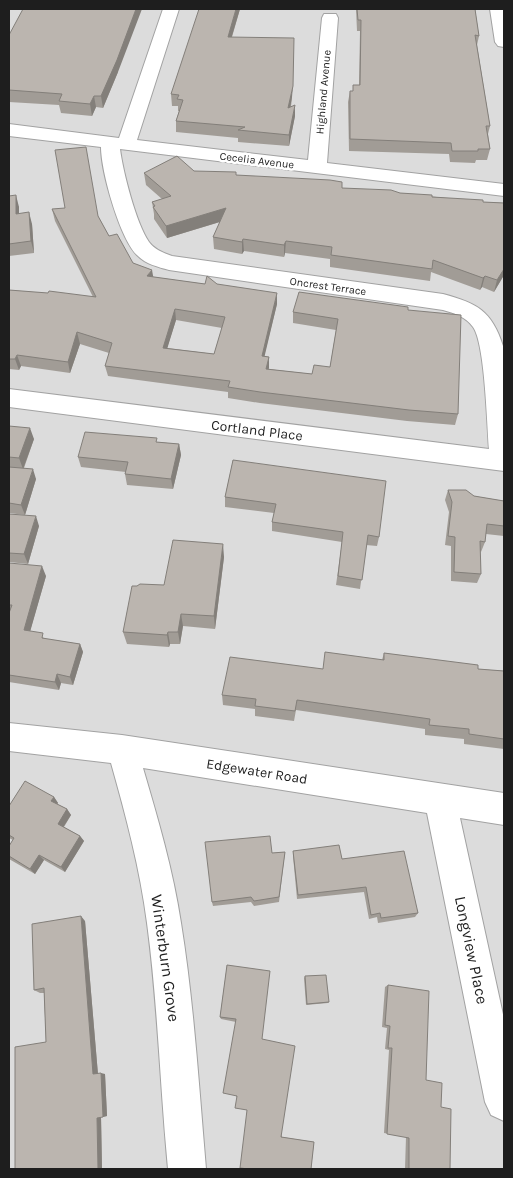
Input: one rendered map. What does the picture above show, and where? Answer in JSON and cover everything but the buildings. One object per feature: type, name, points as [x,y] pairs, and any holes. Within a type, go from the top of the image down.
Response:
[{"type":"street","name":"Oncrest Terrace","points":[[171,9],[118,144],[115,172],[139,244],[147,253],[169,263],[444,302],[460,306],[474,313],[488,330],[492,346],[503,461]]},
{"type":"street","points":[[498,9],[504,42]]},
{"type":"street","name":"Highland Avenue","points":[[316,166],[330,18]]},
{"type":"street","name":"Cecelia Avenue","points":[[9,130],[504,190]]},
{"type":"street","name":"Cortland Place","points":[[9,398],[503,461]]},
{"type":"street","name":"Edgewater Road","points":[[9,737],[122,750],[504,809]]},
{"type":"street","name":"Winterburn Grove","points":[[122,750],[145,827],[164,922],[173,994],[187,1169]]},
{"type":"street","name":"Longview Place","points":[[440,799],[504,1102]]},
{"type":"shaded area","points":[[9,9],[504,9],[504,1169],[9,1169]]}]
